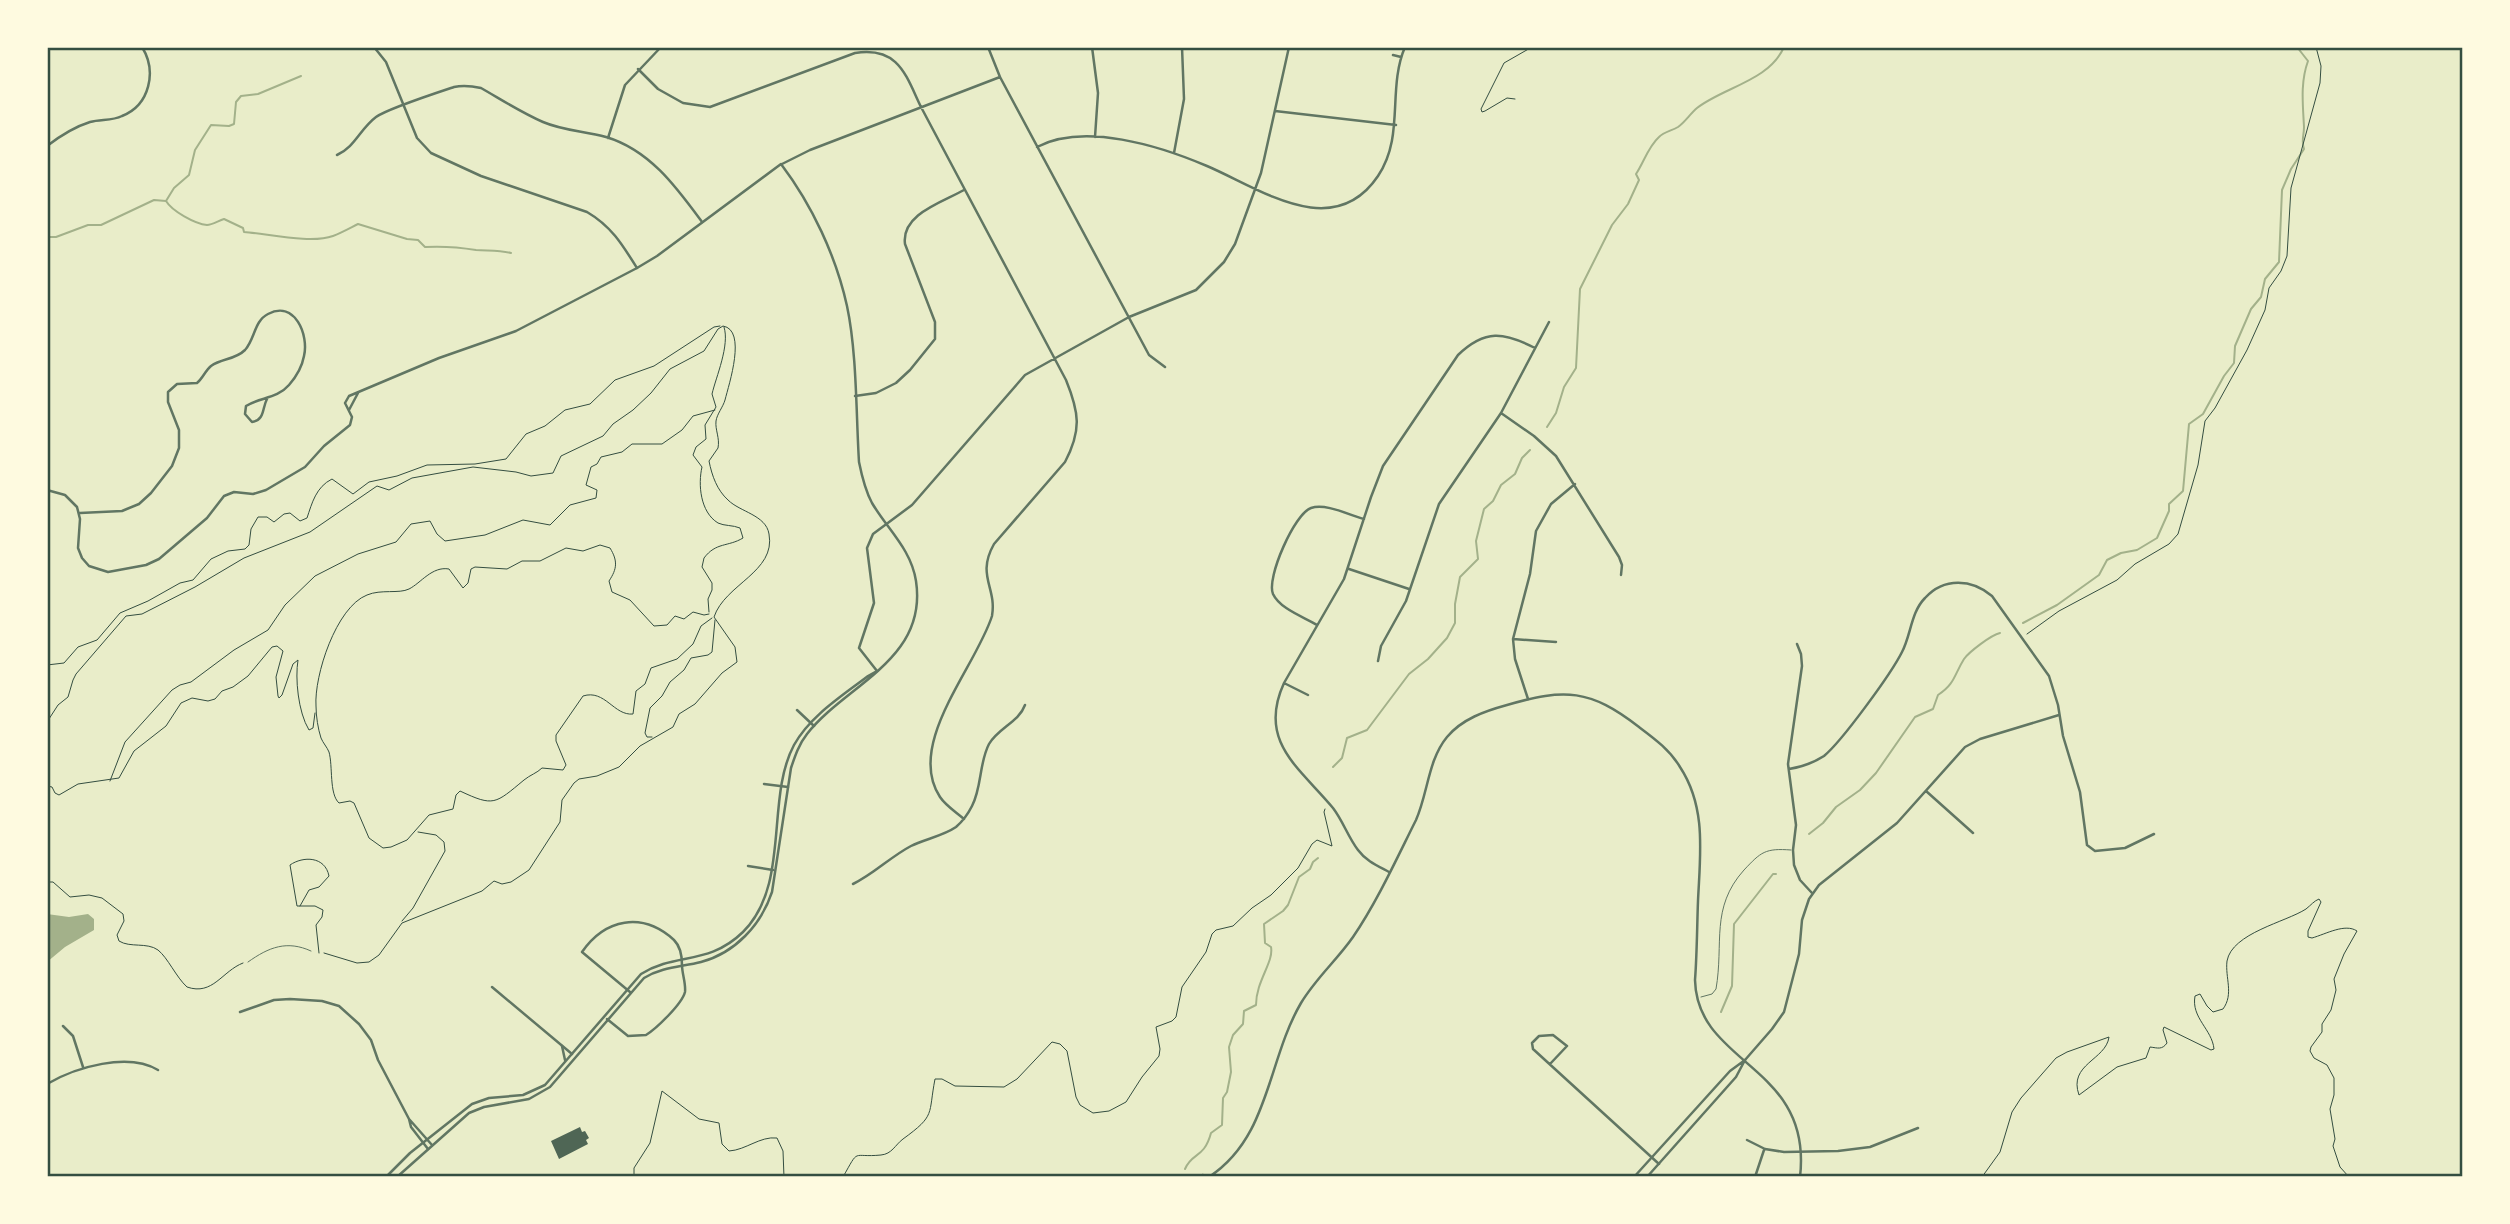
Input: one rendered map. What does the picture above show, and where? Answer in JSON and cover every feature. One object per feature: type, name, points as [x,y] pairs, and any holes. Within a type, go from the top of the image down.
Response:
[{"type":"street","points":[[47,146],[67,132],[92,122],[122,117],[139,104],[147,91],[150,75],[148,60],[142,47]]},
{"type":"street","points":[[374,47],[386,62],[417,138],[431,153],[447,163],[481,176],[587,212],[602,221],[615,234],[636,268]]},
{"type":"street","points":[[608,138],[621,93],[638,69],[661,47]]},
{"type":"street","points":[[988,47],[1000,77],[1149,355],[1165,367]]},
{"type":"street","points":[[1092,47],[1098,93],[1094,137]]},
{"type":"street","points":[[1174,153],[1184,99],[1182,47]]},
{"type":"street","points":[[877,671],[859,648],[874,603],[867,543],[887,522],[912,505],[1017,383],[1034,369],[1129,317],[1188,294],[1216,273],[1235,244],[1261,173],[1289,47]]},
{"type":"street","points":[[1037,147],[1061,137],[1094,137],[1131,142],[1174,153],[1210,167],[1254,191],[1308,208],[1347,202],[1365,191],[1388,158],[1396,125],[1396,84],[1405,47]]},
{"type":"street","points":[[638,69],[658,89],[683,103],[710,107],[855,53],[871,52],[888,57],[902,68],[1075,401],[1077,434],[1065,462],[1001,534],[988,553],[985,575],[992,600],[992,616],[930,747],[932,772],[939,796],[964,819]]},
{"type":"street","points":[[1393,55],[1401,57]]},
{"type":"street","points":[[47,490],[65,495],[74,502],[80,513],[78,548],[89,566],[108,572],[151,564],[207,518],[224,496],[234,492],[262,492],[305,467],[324,446],[348,428],[352,421],[345,399],[439,358],[516,331],[636,268],[781,164],[804,152],[1000,77]]},
{"type":"street","points":[[337,155],[353,145],[377,116],[456,87],[471,86],[481,88],[544,123],[608,138],[640,154],[665,174],[702,222]]},
{"type":"street","points":[[1275,111],[1396,125]]},
{"type":"street","points":[[386,1177],[427,1138],[472,1104],[489,1098],[523,1095],[537,1090],[549,1081],[628,990],[650,974],[682,963],[716,956],[744,937],[758,921],[768,902],[785,786],[802,741],[813,724],[870,680],[895,653],[912,624],[916,580],[910,560],[872,502],[863,483],[859,463],[848,316],[841,285],[813,213],[781,164]]},
{"type":"street","points":[[855,396],[876,393],[895,383],[932,345],[936,327],[905,244],[905,232],[914,218],[964,190]]},
{"type":"street","points":[[80,513],[122,511],[146,498],[172,466],[179,447],[178,422],[167,398],[170,389],[180,383],[197,383],[213,365],[242,353],[261,319],[280,311],[292,315],[300,324],[305,339],[304,356],[298,372],[287,387],[267,399],[246,406],[244,414],[248,419],[252,422],[258,421],[267,399]]},
{"type":"street","points":[[1378,661],[1381,646],[1410,589],[1438,504],[1501,413],[1549,322]]},
{"type":"street","points":[[1389,872],[1369,861],[1357,849],[1339,817],[1287,757],[1279,740],[1275,719],[1278,698],[1349,569],[1383,466],[1458,355],[1470,343],[1485,337],[1504,335],[1535,348]]},
{"type":"street","points":[[349,410],[358,393]]},
{"type":"street","points":[[1501,413],[1534,436],[1566,469],[1619,557],[1621,575]]},
{"type":"street","points":[[1528,699],[1515,659],[1513,639],[1540,522],[1558,496],[1575,484]]},
{"type":"street","points":[[1317,625],[1281,604],[1273,595],[1271,583],[1297,519],[1305,510],[1323,507],[1364,519]]},
{"type":"street","points":[[1349,569],[1410,589]]},
{"type":"street","points":[[1789,769],[1800,768],[1817,760],[1837,742],[1894,666],[1906,644],[1916,610],[1931,591],[1955,582],[1974,585],[1992,596],[2049,676],[2063,736],[2079,785],[2085,839],[2089,848],[2095,851],[2121,849],[2154,834]]},
{"type":"street","points":[[1513,639],[1556,642]]},
{"type":"street","points":[[1797,644],[1802,666],[1788,750],[1796,825],[1793,850],[1797,875],[1812,893]]},
{"type":"street","points":[[1284,683],[1308,695]]},
{"type":"street","points":[[1198,1177],[1208,1177],[1231,1161],[1243,1146],[1263,1105],[1284,1040],[1300,1005],[1317,979],[1356,932],[1389,872],[1420,811],[1435,756],[1445,740],[1468,720],[1492,709],[1543,695],[1569,694],[1603,703],[1624,715],[1663,746],[1686,777],[1695,799],[1700,825],[1696,998],[1710,1027],[1769,1082],[1784,1100],[1795,1123],[1801,1150],[1800,1177]]},
{"type":"street","points":[[853,884],[867,878],[916,844],[950,831],[964,819],[974,803],[990,741],[1023,712],[1026,705]]},
{"type":"street","points":[[797,710],[813,724]]},
{"type":"street","points":[[1634,1177],[1730,1071],[1745,1060],[1784,1012],[1801,947],[1802,920],[1812,893],[1829,875],[1892,827],[1961,751],[1974,741],[2059,715]]},
{"type":"street","points":[[764,784],[785,786]]},
{"type":"street","points":[[1926,791],[1973,833]]},
{"type":"street","points":[[748,866],[774,870]]},
{"type":"street","points":[[607,1018],[628,1036],[640,1037],[651,1032],[683,998],[685,986],[681,952],[673,940],[650,926],[633,922],[616,924],[601,931],[582,952],[628,990]]},
{"type":"street","points":[[492,987],[576,1057]]},
{"type":"street","points":[[397,1177],[432,1144],[474,1111],[529,1099],[554,1083],[628,990]]},
{"type":"street","points":[[240,1012],[274,1000],[290,999],[322,1001],[338,1006],[359,1024],[372,1040],[378,1060],[411,1127],[428,1149]]},
{"type":"street","points":[[63,1026],[73,1036],[83,1067]]},
{"type":"street","points":[[1550,1064],[1567,1046],[1553,1035],[1539,1036],[1532,1043],[1533,1049],[1659,1164]]},
{"type":"street","points":[[562,1046],[565,1062]]},
{"type":"street","points":[[1647,1177],[1736,1077],[1745,1060]]},
{"type":"street","points":[[47,1084],[83,1067],[104,1064],[145,1064],[158,1070]]},
{"type":"street","points":[[409,1119],[432,1144]]},
{"type":"street","points":[[1747,1140],[1765,1149],[1784,1152],[1838,1152],[1863,1149],[1918,1128]]},
{"type":"street","points":[[1755,1177],[1765,1149]]},
{"type":"lane","points":[[1696,998],[1710,995],[1716,989],[1721,914],[1733,883],[1763,852],[1772,849],[1793,850]]},
{"type":"lane","points":[[248,962],[274,946],[300,946],[312,951]]},
{"type":"path","points":[[1515,99],[1507,98],[1482,112],[1500,67],[1532,47]]},
{"type":"path","points":[[2023,638],[2059,611],[2117,580],[2135,564],[2169,544],[2178,534],[2198,464],[2205,421],[2247,351],[2265,310],[2269,288],[2281,271],[2287,256],[2291,188],[2320,83],[2321,66],[2316,47]]},
{"type":"path","points":[[709,614],[708,599],[712,583],[702,567],[702,562],[706,554],[719,545],[743,538],[743,533],[735,526],[718,523],[707,510],[699,489],[702,467],[693,455],[696,447],[706,439],[706,421],[716,407],[712,394],[724,352],[726,336],[723,326]]},
{"type":"path","points":[[47,722],[58,705],[68,697],[76,674],[126,615],[142,614],[244,558],[310,532],[377,486],[390,490],[412,478],[473,467],[531,476],[553,473],[561,456],[603,436],[613,424],[651,393],[670,369],[704,351],[718,329],[723,326]]},
{"type":"path","points":[[47,665],[64,663],[78,647],[93,643],[120,613],[180,583],[193,580],[211,559],[225,552],[245,549],[249,545],[251,528],[258,517],[267,517],[272,522],[278,522],[284,514],[290,513],[303,521],[307,518],[310,504],[321,484],[332,479],[353,494],[369,482],[397,476],[427,465],[475,464],[506,458],[526,434],[545,426],[565,410],[590,404],[615,380],[654,366],[714,327],[723,326],[733,331],[735,350],[724,402],[716,421],[718,448],[709,461],[714,479],[725,497],[765,524],[770,536],[768,554],[762,564],[724,598],[715,617],[712,652],[691,658],[684,670],[670,682],[662,696],[650,708],[645,733],[647,737],[654,737]]},
{"type":"path","points":[[110,780],[125,742],[176,686],[191,682],[233,650],[268,630],[285,605],[315,576],[358,554],[396,542],[411,524],[417,522],[430,521],[437,534],[445,541],[485,535],[523,520],[550,525],[570,505],[596,498],[597,490],[586,485],[591,467],[597,464],[601,457],[622,452],[632,444],[662,444],[677,435],[693,416],[715,410]]},
{"type":"path","points":[[402,923],[482,891],[494,881],[502,884],[511,882],[526,873],[560,822],[562,800],[574,783],[579,779],[614,771],[634,751],[673,727],[681,712],[695,704],[722,673],[737,662],[735,647],[715,617],[709,614],[693,612],[684,619],[675,616],[667,625],[654,626],[629,600],[612,592],[609,581],[617,571],[617,566],[612,552],[605,545],[595,545],[589,551],[563,549],[540,561],[522,561],[507,569],[475,567],[471,569],[468,583],[463,588],[449,569],[441,568],[418,580],[414,587],[407,590],[368,594],[352,606],[333,637],[317,677],[317,712],[321,738],[329,754],[335,800],[339,803],[354,803],[371,842],[381,847],[400,844],[415,832],[429,815],[453,809],[456,795],[460,791],[488,803],[506,796],[542,768],[563,770],[566,765],[556,735],[583,696],[599,696],[625,715],[633,714],[636,691],[645,684],[651,668],[677,659],[693,644],[706,621],[715,617]]},
{"type":"path","points":[[47,786],[61,795],[78,784],[119,778],[134,751],[166,726],[181,703],[196,697],[208,701],[215,699],[222,691],[248,676],[271,647],[277,646],[283,651],[276,677],[279,698],[293,664],[299,660],[296,678],[298,696],[309,730],[313,728],[313,717],[317,712]]},
{"type":"path","points":[[843,1177],[855,1157],[861,1154],[880,1155],[890,1152],[923,1124],[931,1110],[935,1079],[942,1079],[955,1086],[1004,1087],[1021,1076],[1052,1042],[1060,1044],[1070,1056],[1074,1094],[1082,1106],[1099,1113],[1124,1104],[1159,1056],[1156,1027],[1176,1017],[1182,987],[1202,959],[1212,934],[1216,930],[1233,926],[1271,895],[1298,868],[1312,844],[1317,841],[1332,846],[1324,812],[1326,807]]},
{"type":"path","points":[[324,953],[357,963],[369,962],[379,955],[402,923],[444,851],[444,842],[436,835],[415,832]]},
{"type":"path","points":[[300,906],[309,890],[319,887],[329,876],[327,868],[317,860],[306,858],[290,865],[296,903],[300,906],[315,906],[323,911],[316,925],[319,953]]},
{"type":"path","points":[[47,882],[53,882],[70,897],[89,895],[109,902],[123,914],[124,921],[117,934],[120,943],[157,950],[187,987],[209,988],[238,965],[248,962]]},
{"type":"path","points":[[1982,1177],[1998,1155],[2010,1117],[2017,1105],[2062,1054],[2109,1037],[2108,1045],[2081,1070],[2077,1088],[2079,1095],[2117,1067],[2146,1058],[2150,1047],[2160,1049],[2164,1046],[2167,1043],[2164,1027],[2213,1049],[2211,1038],[2194,1009],[2195,996],[2200,994],[2209,1009],[2218,1012],[2225,1006],[2228,997],[2227,962],[2231,951],[2246,938],[2320,899],[2308,937],[2345,927],[2357,931],[2334,979],[2336,990],[2331,1010],[2310,1051],[2314,1058],[2327,1065],[2334,1078],[2334,1095],[2330,1109],[2335,1137],[2333,1146],[2340,1167],[2349,1177]]},
{"type":"path","points":[[634,1177],[634,1168],[650,1143],[662,1091],[699,1119],[719,1123],[722,1144],[729,1151],[739,1150],[770,1137],[777,1138],[783,1151],[784,1177]]},
{"type":"shaded area","points":[[47,914],[69,917],[88,914],[94,919],[94,930],[65,947],[47,962]]},
{"type":"building","points":[[580,1127],[589,1138],[586,1140],[588,1144],[559,1159],[551,1141]]},
{"type":"waterway","points":[[1547,427],[1556,413],[1564,387],[1576,368],[1580,289],[1612,225],[1628,204],[1639,180],[1636,174],[1649,150],[1659,137],[1678,127],[1697,108],[1768,68],[1784,47]]},
{"type":"waterway","points":[[2023,623],[2057,605],[2099,575],[2107,560],[2121,553],[2137,550],[2157,538],[2169,511],[2169,504],[2183,491],[2189,424],[2203,414],[2234,363],[2235,346],[2251,309],[2261,297],[2265,279],[2279,262],[2282,190],[2304,149],[2303,86],[2308,61],[2297,47]]},
{"type":"waterway","points":[[47,237],[56,237],[88,225],[101,225],[154,200],[166,201],[174,188],[189,175],[195,150],[211,125],[234,124],[236,102],[241,96],[258,94],[301,76]]},
{"type":"waterway","points":[[166,201],[178,213],[196,222],[209,225],[224,219],[243,228],[244,232],[313,239],[333,236],[358,224],[418,240],[425,247],[511,253]]},
{"type":"waterway","points":[[1333,767],[1342,758],[1347,738],[1367,730],[1409,674],[1428,659],[1447,638],[1455,623],[1460,577],[1478,559],[1476,541],[1484,509],[1493,501],[1501,485],[1515,474],[1522,458],[1530,450]]},
{"type":"waterway","points":[[1809,834],[1876,773],[1915,717],[1933,709],[1938,695],[1951,683],[1967,656],[1986,640],[2000,633]]},
{"type":"waterway","points":[[1185,1169],[1205,1147],[1211,1133],[1222,1125],[1223,1098],[1231,1072],[1229,1047],[1233,1035],[1243,1024],[1244,1011],[1256,1005],[1270,959],[1271,947],[1265,943],[1264,924],[1288,905],[1299,877],[1310,869],[1318,858]]},
{"type":"waterway","points":[[1721,1012],[1732,986],[1734,924],[1773,874],[1776,874]]}]
